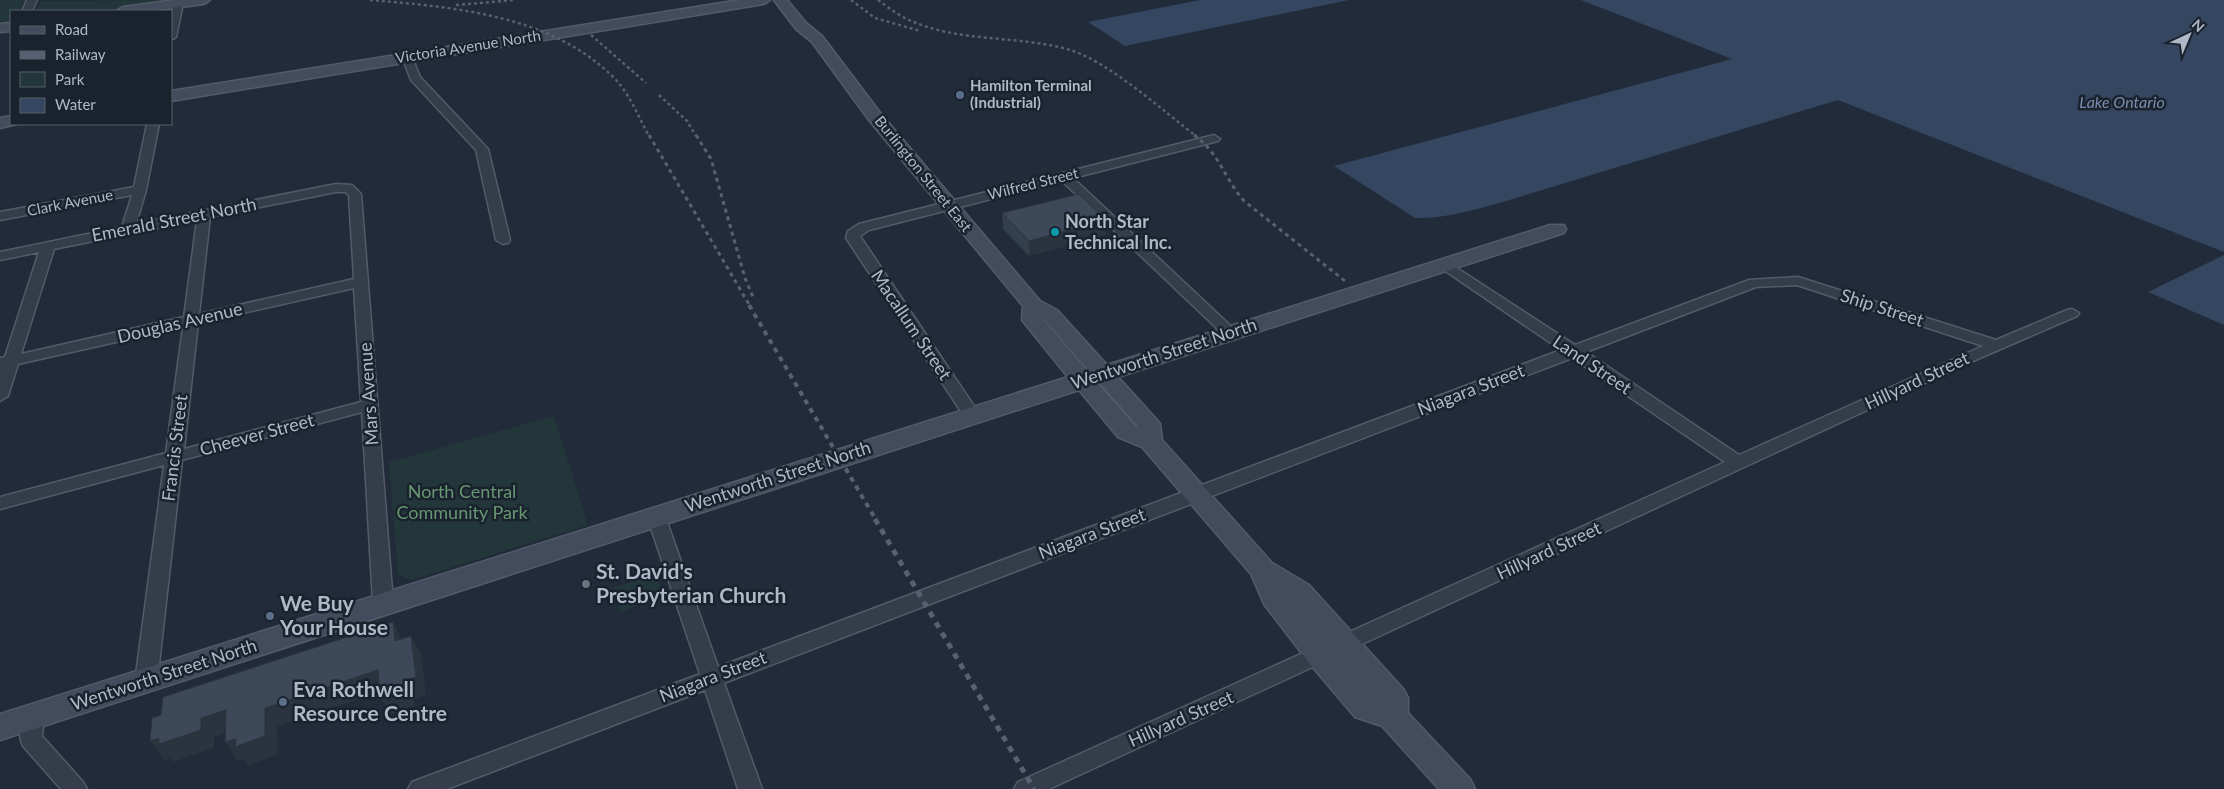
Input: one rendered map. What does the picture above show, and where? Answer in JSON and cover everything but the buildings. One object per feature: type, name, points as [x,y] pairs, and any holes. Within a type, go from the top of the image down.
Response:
[{"type":"main road","points":[[130,10],[204,0]]},
{"type":"main road","name":"Victoria Avenue North","points":[[172,96],[764,0]]},
{"type":"main road","name":"Burlington Street East","points":[[780,0],[800,26],[818,39],[875,116],[948,206],[1033,305],[1032,320],[1092,377],[1126,432],[1150,442],[1263,570],[1274,597],[1333,650],[1366,708],[1392,717],[1459,789]]},
{"type":"main road","name":"Burlington Street East","points":[[797,0],[814,24],[818,39]]},
{"type":"main road","name":"Wentworth Street North","points":[[0,728],[146,682],[383,603],[1558,229]]},
{"type":"street","points":[[172,32],[178,3]]},
{"type":"street","points":[[408,57],[415,78],[482,149],[503,240]]},
{"type":"street","points":[[128,230],[140,190],[153,125]]},
{"type":"street","name":"Wilfred Street","points":[[853,234],[864,226],[1214,139]]},
{"type":"street","points":[[1064,176],[1230,334]]},
{"type":"street","name":"Emerald Street North","points":[[0,256],[336,188],[348,188]]},
{"type":"street","name":"Mars Avenue","points":[[348,188],[355,194],[383,603]]},
{"type":"street","name":"Clark Avenue","points":[[0,216],[140,190]]},
{"type":"street","name":"Francis Street","points":[[146,682],[204,214]]},
{"type":"street","name":"Macallum Street","points":[[853,234],[853,238],[972,415]]},
{"type":"street","points":[[0,396],[6,362],[48,246]]},
{"type":"street","name":"Land Street","points":[[1446,265],[1738,464]]},
{"type":"street","name":"Ship Street","points":[[1765,282],[1798,281],[1998,345]]},
{"type":"street","name":"Douglas Avenue","points":[[6,362],[361,282]]},
{"type":"street","name":"Niagara Street","points":[[420,789],[1754,283],[1765,282]]},
{"type":"street","name":"Hillyard Street","points":[[1026,789],[1998,345],[2072,313]]},
{"type":"street","name":"Cheever Street","points":[[0,503],[369,405]]},
{"type":"street","points":[[656,516],[750,789]]},
{"type":"street","points":[[33,717],[31,738],[75,789]]},
{"type":"green space","points":[[0,0],[24,0],[19,10],[10,10],[10,24],[0,26]]},
{"type":"green space","points":[[184,0],[112,10],[36,10],[41,1]]},
{"type":"green space","name":"North Central Community Park","points":[[554,416],[588,525],[411,580],[398,575],[389,462]]},
{"type":"green space","points":[[656,574],[664,596],[620,612],[613,588]]},
{"type":"water","points":[[1200,0],[1349,0],[1125,46],[1088,22]]},
{"type":"water","name":"Lake Ontario","points":[[1581,0],[2224,0],[2224,252],[1838,100],[1496,204],[1436,217],[1415,218],[1334,166],[1732,59]]},
{"type":"water","points":[[2224,255],[2224,325],[2148,292]]},
{"type":"railway","points":[[370,0],[435,6],[501,18],[533,28],[563,41],[591,58],[616,80],[630,100],[649,136]]},
{"type":"railway","points":[[456,5],[514,0]]},
{"type":"railway","points":[[851,0],[875,18],[920,31]]},
{"type":"railway","points":[[878,0],[903,17],[923,26],[964,35],[1049,45],[1085,56],[1135,88],[1196,136]]},
{"type":"railway","points":[[591,35],[646,83]]},
{"type":"railway","points":[[659,95],[687,121],[696,136]]},
{"type":"railway","points":[[649,135],[750,306]]},
{"type":"railway","points":[[696,135],[711,159],[745,278],[753,297]]},
{"type":"railway","points":[[1194,135],[1210,150],[1244,201],[1345,281]]},
{"type":"railway","points":[[749,305],[876,520]]},
{"type":"railway","points":[[875,519],[1034,789]]},
{"type":"place","name":"Hamilton Terminal (Industrial)","points":[[960,95]]},
{"type":"place","name":"North Star Technical Inc.","points":[[1055,232]]},
{"type":"place","name":"St. David's Presbyterian Church","points":[[586,584]]},
{"type":"place","name":"We Buy Your House","points":[[270,616]]},
{"type":"place","name":"Eva Rothwell Resource Centre","points":[[283,702]]}]
